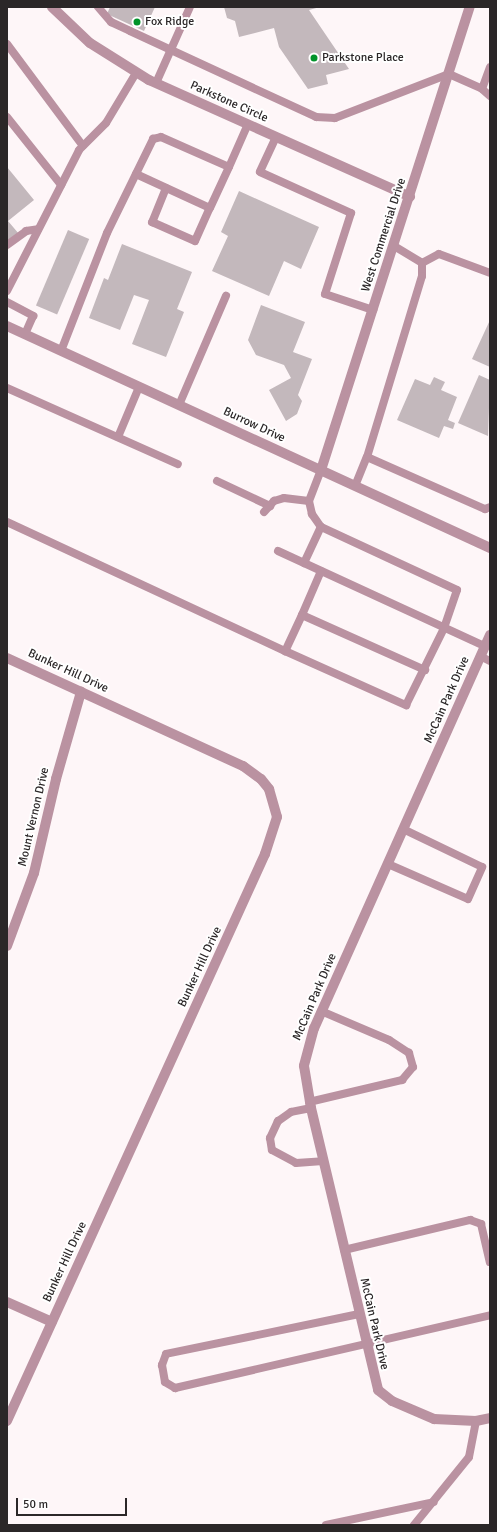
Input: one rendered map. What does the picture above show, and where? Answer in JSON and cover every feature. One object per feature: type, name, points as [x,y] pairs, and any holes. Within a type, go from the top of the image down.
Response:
[{"type":"street","name":"Parkstone Circle","points":[[52,7],[90,43],[136,73],[410,197]]},
{"type":"street","name":"West Commercial Drive","points":[[321,470],[470,7]]},
{"type":"street","name":"Burrow Drive","points":[[7,326],[490,548]]},
{"type":"street","name":"McCain Park Drive","points":[[490,635],[321,1011],[304,1066],[310,1105],[365,1342],[378,1390],[388,1398],[434,1419],[476,1421],[490,1418]]},
{"type":"street","name":"Bunker Hill Drive","points":[[7,658],[243,766],[261,779],[269,789],[277,817],[265,854],[7,1421]]},
{"type":"street","name":"Mount Vernon Drive","points":[[7,946],[34,873],[56,779],[81,692]]},
{"type":"street","points":[[7,1302],[52,1322]]},
{"type":"lane","points":[[98,7],[111,22],[322,117],[335,118],[449,74],[482,89],[490,96]]},
{"type":"lane","points":[[156,83],[190,7]]},
{"type":"lane","points":[[7,44],[83,146]]},
{"type":"lane","points":[[482,89],[490,67]]},
{"type":"lane","points":[[7,291],[61,185],[83,146],[106,124],[136,73]]},
{"type":"lane","points":[[7,117],[61,185]]},
{"type":"lane","points":[[166,188],[152,222],[195,241],[248,124]]},
{"type":"lane","points":[[61,351],[107,233],[153,139],[161,137],[229,167]]},
{"type":"lane","points":[[276,137],[260,172],[351,213],[325,294],[373,310]]},
{"type":"lane","points":[[136,174],[210,208]]},
{"type":"lane","points":[[7,245],[26,231],[38,229]]},
{"type":"lane","points":[[394,246],[422,263]]},
{"type":"lane","points":[[422,263],[439,254],[490,273]]},
{"type":"lane","points":[[355,486],[367,457],[422,276],[422,263]]},
{"type":"lane","points":[[179,405],[226,296]]},
{"type":"lane","points":[[7,302],[34,316],[25,334]]},
{"type":"lane","points":[[118,437],[139,387]]},
{"type":"lane","points":[[7,388],[178,464]]},
{"type":"lane","points":[[367,457],[485,509],[490,507]]},
{"type":"lane","points":[[7,522],[285,651],[406,705],[425,670],[444,628],[457,590],[321,527],[312,514],[309,501],[321,470]]},
{"type":"lane","points":[[217,481],[267,509],[284,498],[309,501]]},
{"type":"lane","points":[[304,563],[321,527]]},
{"type":"lane","points":[[278,551],[485,646]]},
{"type":"lane","points":[[285,651],[322,571]]},
{"type":"lane","points":[[302,615],[425,670]]},
{"type":"lane","points":[[480,656],[490,661]]},
{"type":"lane","points":[[388,864],[468,899],[482,866],[403,829]]},
{"type":"lane","points":[[321,1011],[389,1040],[409,1053],[413,1066],[402,1080],[310,1105],[291,1112],[278,1121],[270,1138],[272,1150],[296,1163],[323,1161]]},
{"type":"lane","points":[[344,1250],[470,1220],[481,1224],[490,1262]]},
{"type":"lane","points":[[359,1314],[166,1354],[162,1365],[165,1382],[175,1388],[365,1342],[490,1315]]},
{"type":"lane","points":[[414,1525],[470,1457],[476,1421]]},
{"type":"lane","points":[[326,1525],[434,1502]]},
{"type":"building","name":"Fox Ridge","points":[[110,7],[155,7],[144,31],[107,14]]},
{"type":"building","name":"Parkstone Place","points":[[224,7],[320,7],[309,10],[349,69],[326,75],[328,84],[308,89],[279,47],[274,28],[239,37],[235,21],[227,18]]},
{"type":"building","points":[[7,167],[34,200],[8,221],[19,234],[7,243]]},
{"type":"building","points":[[239,191],[319,227],[301,269],[284,261],[269,296],[212,271],[228,236],[221,232]]},
{"type":"building","points":[[68,230],[89,239],[57,314],[36,305]]},
{"type":"building","points":[[122,244],[192,272],[177,309],[184,312],[166,357],[132,344],[149,300],[134,295],[120,330],[89,318],[104,278],[108,280]]},
{"type":"building","points":[[261,305],[305,322],[293,352],[312,359],[298,395],[302,401],[297,414],[286,421],[269,390],[291,378],[284,365],[256,355],[248,340]]},
{"type":"building","points":[[490,320],[490,367],[472,359]]},
{"type":"building","points":[[479,375],[490,380],[488,436],[458,423]]},
{"type":"building","points":[[434,377],[445,382],[441,390],[457,397],[448,420],[455,423],[453,429],[444,426],[439,438],[397,420],[415,379],[430,385]]},
{"type":"place","name":"Fox Ridge","points":[[137,22]]},
{"type":"place","name":"Parkstone Place","points":[[314,58]]}]
